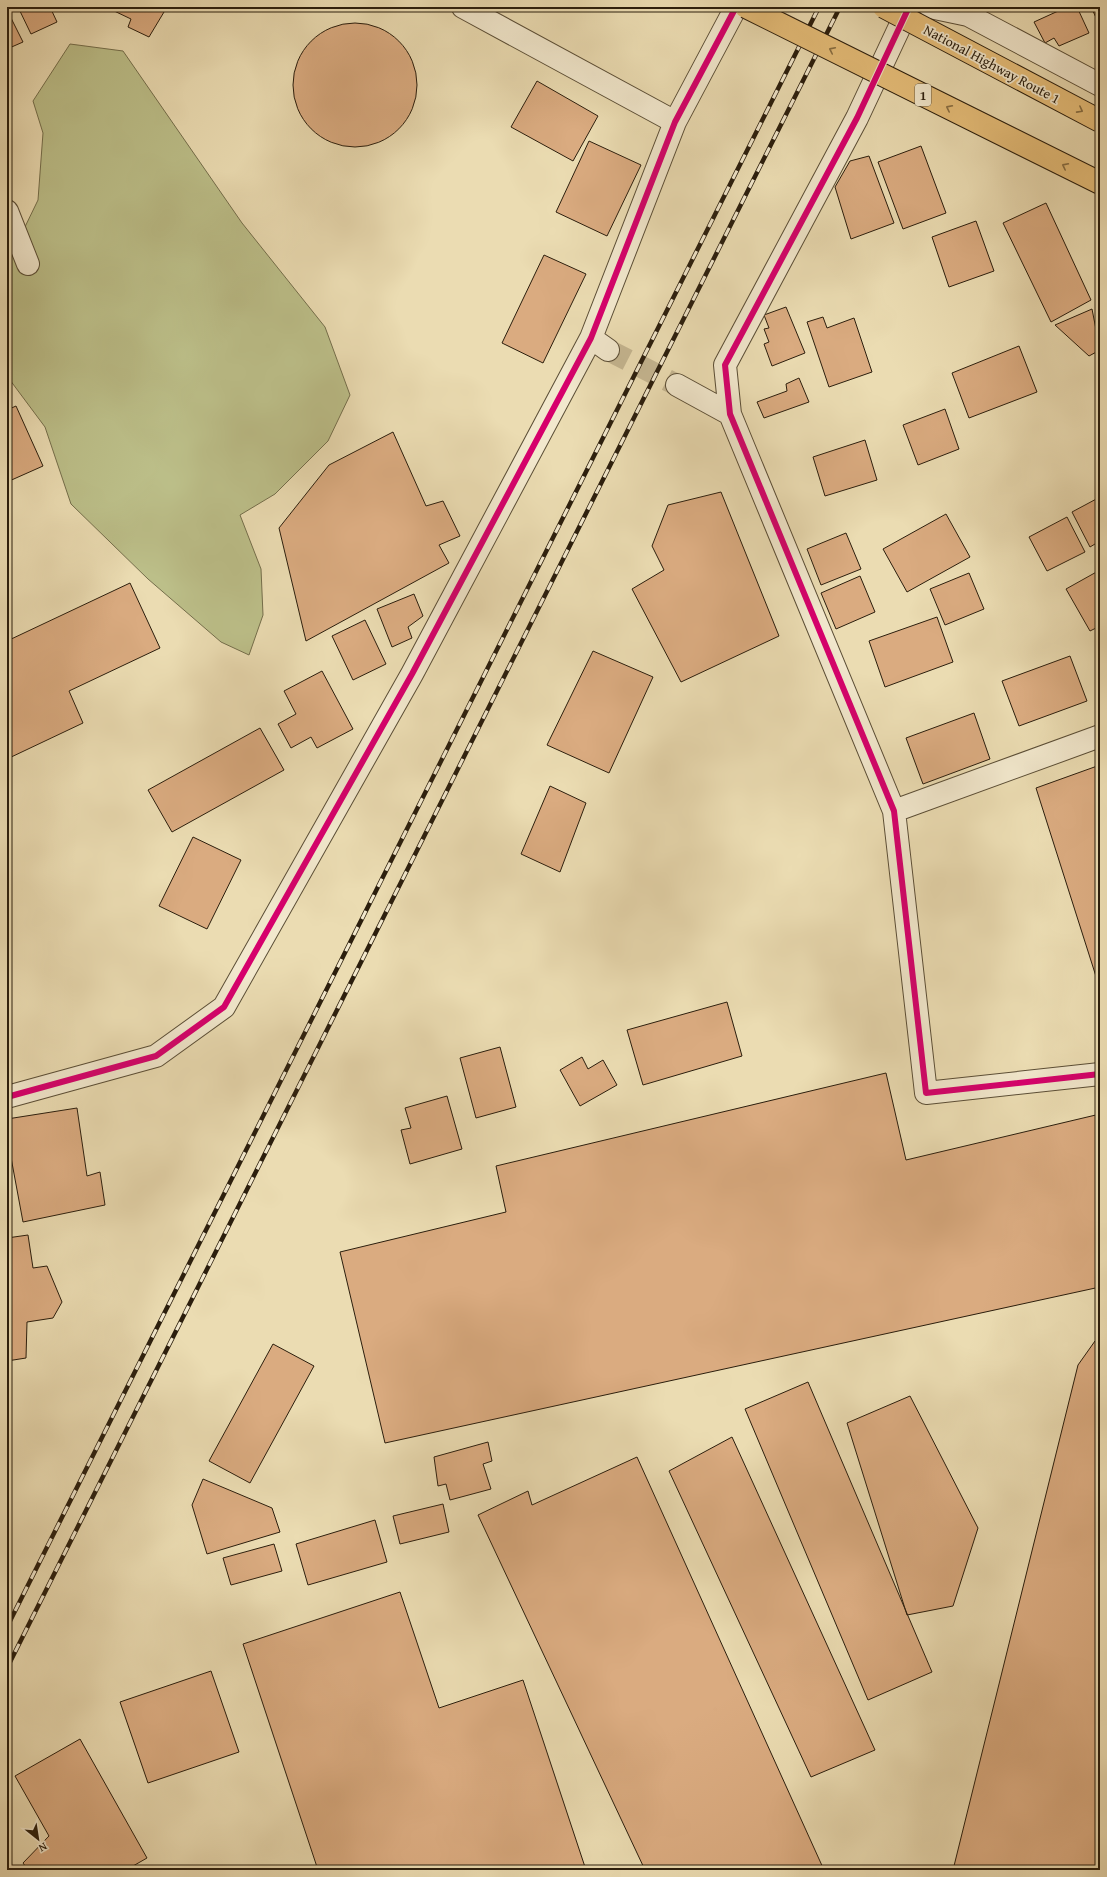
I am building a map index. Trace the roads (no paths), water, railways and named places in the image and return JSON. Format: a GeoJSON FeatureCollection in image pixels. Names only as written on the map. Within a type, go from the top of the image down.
{"type":"FeatureCollection","features":[{"type":"Feature","properties":{"kind":"highway","name":"1"},"geometry":{"type":"LineString","coordinates":[[746,7],[1100,183]]}},
{"type":"Feature","properties":{"kind":"highway","name":"National Highway Route 1"},"geometry":{"type":"LineString","coordinates":[[884,7],[1100,121]]}},
{"type":"Feature","properties":{"kind":"street"},"geometry":{"type":"LineString","coordinates":[[463,7],[675,122]]}},
{"type":"Feature","properties":{"kind":"street"},"geometry":{"type":"LineString","coordinates":[[7,1097],[156,1056],[224,1007],[412,674],[591,338],[675,122],[736,7]]}},
{"type":"Feature","properties":{"kind":"street"},"geometry":{"type":"LineString","coordinates":[[909,7],[857,118],[725,365],[730,414],[894,811],[926,1093],[1100,1074]]}},
{"type":"Feature","properties":{"kind":"street"},"geometry":{"type":"LineString","coordinates":[[930,7],[968,15],[1100,85]]}},
{"type":"Feature","properties":{"kind":"street"},"geometry":{"type":"LineString","coordinates":[[968,15],[989,7]]}},
{"type":"Feature","properties":{"kind":"street"},"geometry":{"type":"LineString","coordinates":[[7,211],[28,264]]}},
{"type":"Feature","properties":{"kind":"street"},"geometry":{"type":"LineString","coordinates":[[591,338],[608,350]]}},
{"type":"Feature","properties":{"kind":"street"},"geometry":{"type":"LineString","coordinates":[[678,385],[730,414]]}},
{"type":"Feature","properties":{"kind":"street"},"geometry":{"type":"LineString","coordinates":[[894,811],[1100,736]]}},
{"type":"Feature","properties":{"kind":"tunnel"},"geometry":{"type":"LineString","coordinates":[[608,350],[677,385]]}},
{"type":"Feature","properties":{"kind":"railway"},"geometry":{"type":"LineString","coordinates":[[7,1627],[819,7]]}},
{"type":"Feature","properties":{"kind":"railway"},"geometry":{"type":"LineString","coordinates":[[7,1668],[840,7]]}}]}
